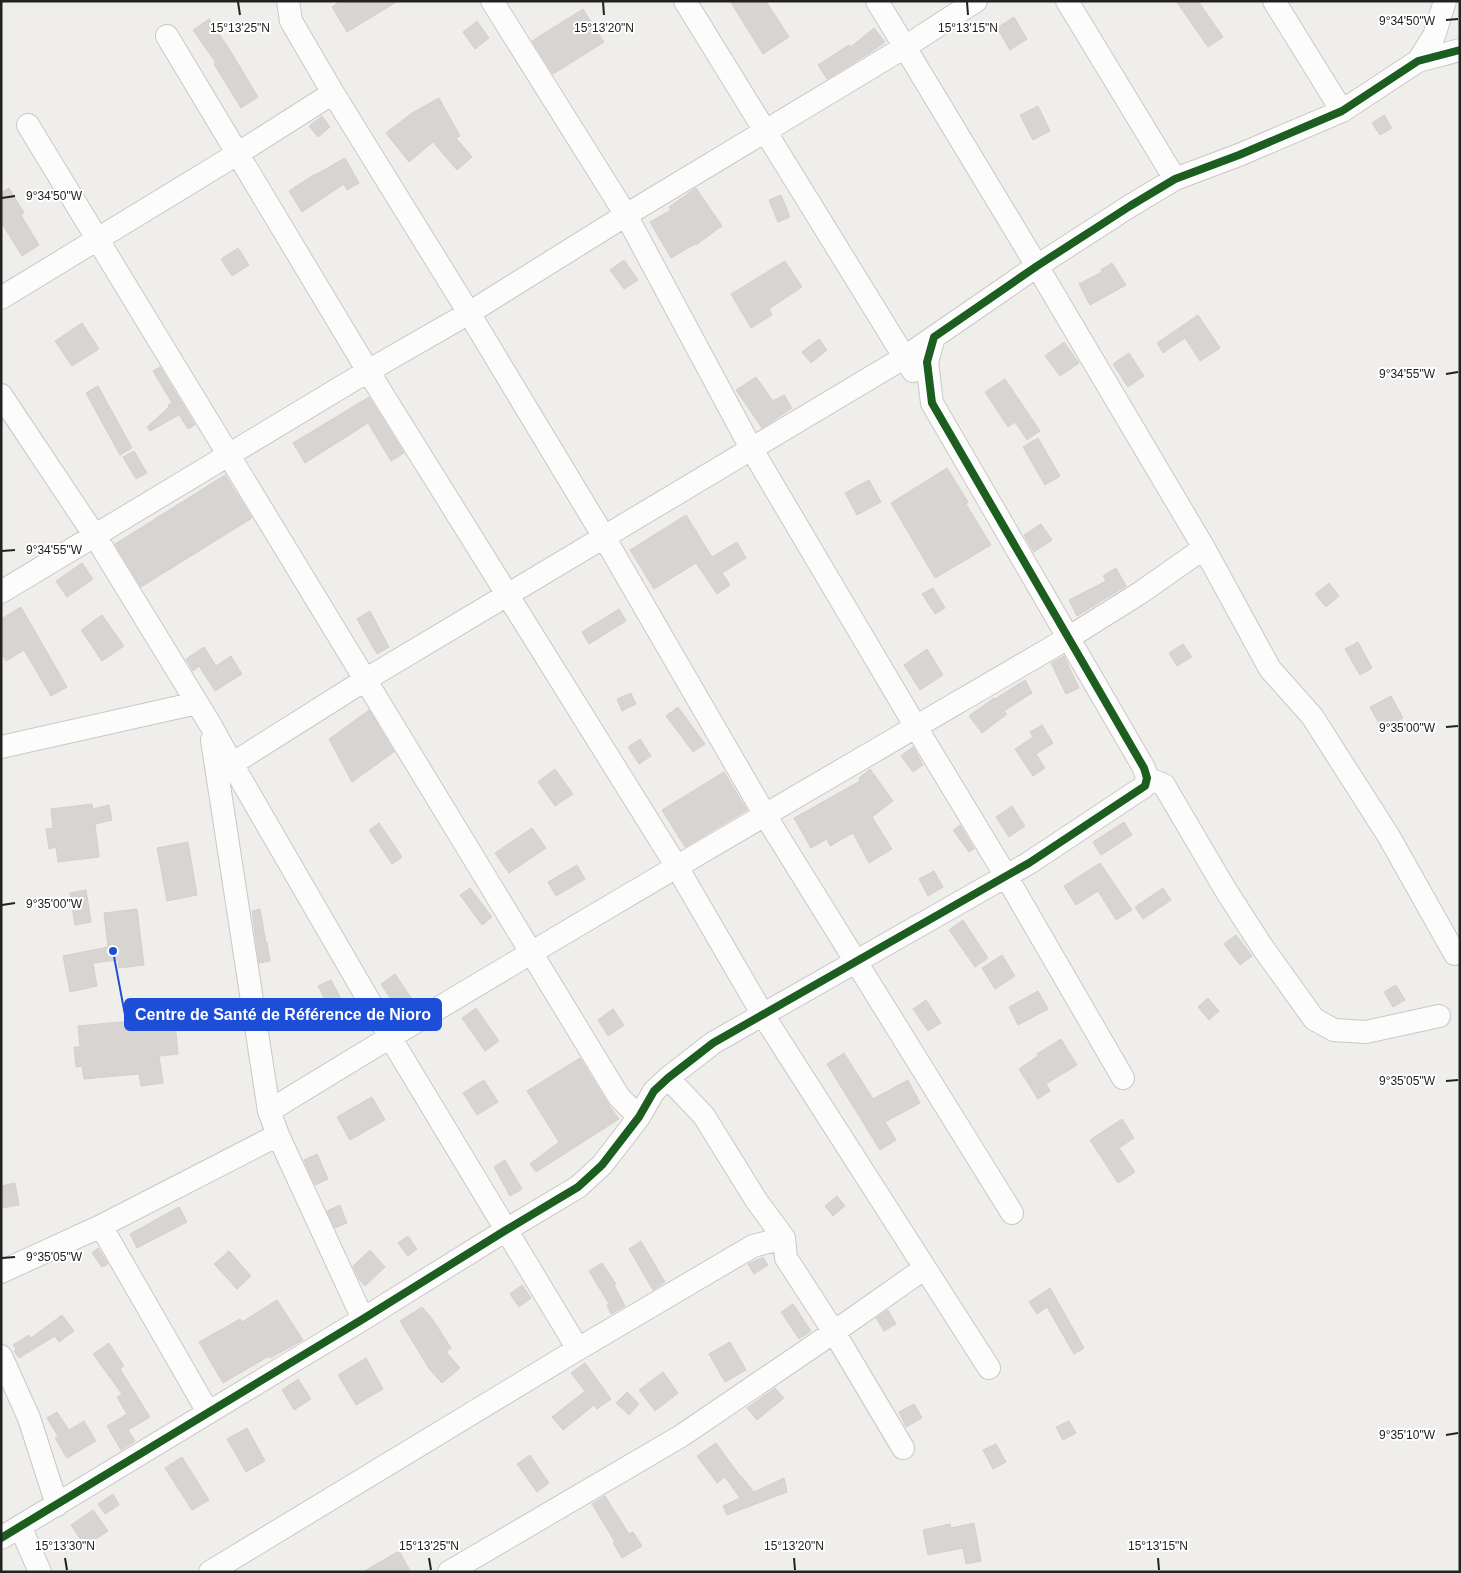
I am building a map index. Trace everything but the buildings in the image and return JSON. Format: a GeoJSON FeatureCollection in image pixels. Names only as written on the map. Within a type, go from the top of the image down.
{"type":"FeatureCollection","features":[{"type":"Feature","properties":{"kind":"street"},"geometry":{"type":"LineString","coordinates":[[288,1],[291,21],[333,93],[604,536],[765,815],[1012,1213]]}},
{"type":"Feature","properties":{"kind":"street"},"geometry":{"type":"LineString","coordinates":[[492,1],[626,215],[751,448],[1006,876],[1123,1078]]}},
{"type":"Feature","properties":{"kind":"street"},"geometry":{"type":"LineString","coordinates":[[1,1538],[578,1187],[602,1164],[638,1117],[654,1091],[713,1043],[1006,876],[1144,786],[1147,778],[1144,768],[932,403],[685,1]]}},
{"type":"Feature","properties":{"kind":"street"},"geometry":{"type":"LineString","coordinates":[[877,1],[1204,548],[1270,669],[1312,716],[1388,835],[1454,954]]}},
{"type":"Feature","properties":{"kind":"street"},"geometry":{"type":"LineString","coordinates":[[1,592],[368,370],[469,313],[765,130],[905,47],[976,1]]}},
{"type":"Feature","properties":{"kind":"street"},"geometry":{"type":"LineString","coordinates":[[1067,1],[1175,179]]}},
{"type":"Feature","properties":{"kind":"street"},"geometry":{"type":"LineString","coordinates":[[1274,1],[1342,111]]}},
{"type":"Feature","properties":{"kind":"street"},"geometry":{"type":"LineString","coordinates":[[1418,61],[1434,36],[1445,1]]}},
{"type":"Feature","properties":{"kind":"street"},"geometry":{"type":"LineString","coordinates":[[167,36],[368,370],[676,868],[763,1015],[989,1368]]}},
{"type":"Feature","properties":{"kind":"street"},"geometry":{"type":"LineString","coordinates":[[232,764],[365,680],[751,448],[905,358],[1037,266],[1175,179],[1239,155],[1342,111],[1418,61],[1460,50]]}},
{"type":"Feature","properties":{"kind":"street"},"geometry":{"type":"LineString","coordinates":[[1,298],[333,93]]}},
{"type":"Feature","properties":{"kind":"street"},"geometry":{"type":"LineString","coordinates":[[28,125],[619,1097],[638,1117]]}},
{"type":"Feature","properties":{"kind":"street"},"geometry":{"type":"LineString","coordinates":[[932,403],[928,362],[934,337]]}},
{"type":"Feature","properties":{"kind":"street"},"geometry":{"type":"LineString","coordinates":[[1,395],[96,536],[210,724],[390,1036],[578,1350]]}},
{"type":"Feature","properties":{"kind":"street"},"geometry":{"type":"LineString","coordinates":[[269,1111],[390,1036],[1068,638],[1140,593],[1204,548]]}},
{"type":"Feature","properties":{"kind":"street"},"geometry":{"type":"LineString","coordinates":[[3,743],[197,703]]}},
{"type":"Feature","properties":{"kind":"street"},"geometry":{"type":"LineString","coordinates":[[210,724],[269,1111],[278,1135],[363,1319]]}},
{"type":"Feature","properties":{"kind":"street"},"geometry":{"type":"LineString","coordinates":[[1147,778],[1164,785],[1225,890],[1263,948],[1314,1019],[1334,1030],[1366,1032],[1439,1016]]}},
{"type":"Feature","properties":{"kind":"street"},"geometry":{"type":"LineString","coordinates":[[668,1078],[704,1116],[756,1200],[784,1238],[786,1258],[834,1332],[903,1448]]}},
{"type":"Feature","properties":{"kind":"street"},"geometry":{"type":"LineString","coordinates":[[1,1272],[101,1226],[278,1135]]}},
{"type":"Feature","properties":{"kind":"street"},"geometry":{"type":"LineString","coordinates":[[101,1226],[208,1412]]}},
{"type":"Feature","properties":{"kind":"street"},"geometry":{"type":"LineString","coordinates":[[210,1572],[753,1246],[784,1238]]}},
{"type":"Feature","properties":{"kind":"street"},"geometry":{"type":"LineString","coordinates":[[449,1572],[681,1436],[925,1268]]}},
{"type":"Feature","properties":{"kind":"street"},"geometry":{"type":"LineString","coordinates":[[1,1356],[29,1418],[57,1505]]}},
{"type":"Feature","properties":{"kind":"street"},"geometry":{"type":"LineString","coordinates":[[20,1526],[40,1572]]}},
{"type":"Feature","properties":{"kind":"cycle path"},"geometry":{"type":"LineString","coordinates":[[1,1538],[578,1187],[602,1165],[639,1117],[654,1091],[713,1043],[1029,863],[1145,786],[1147,778],[1144,768],[932,403],[927,362],[934,337],[1037,266],[1175,179],[1239,155],[1342,111],[1418,61],[1460,50]]}},
{"type":"Feature","properties":{"kind":"place","name":"Centre de Santé de Référence de Nioro"},"geometry":{"type":"Point","coordinates":[113,951]}}]}
